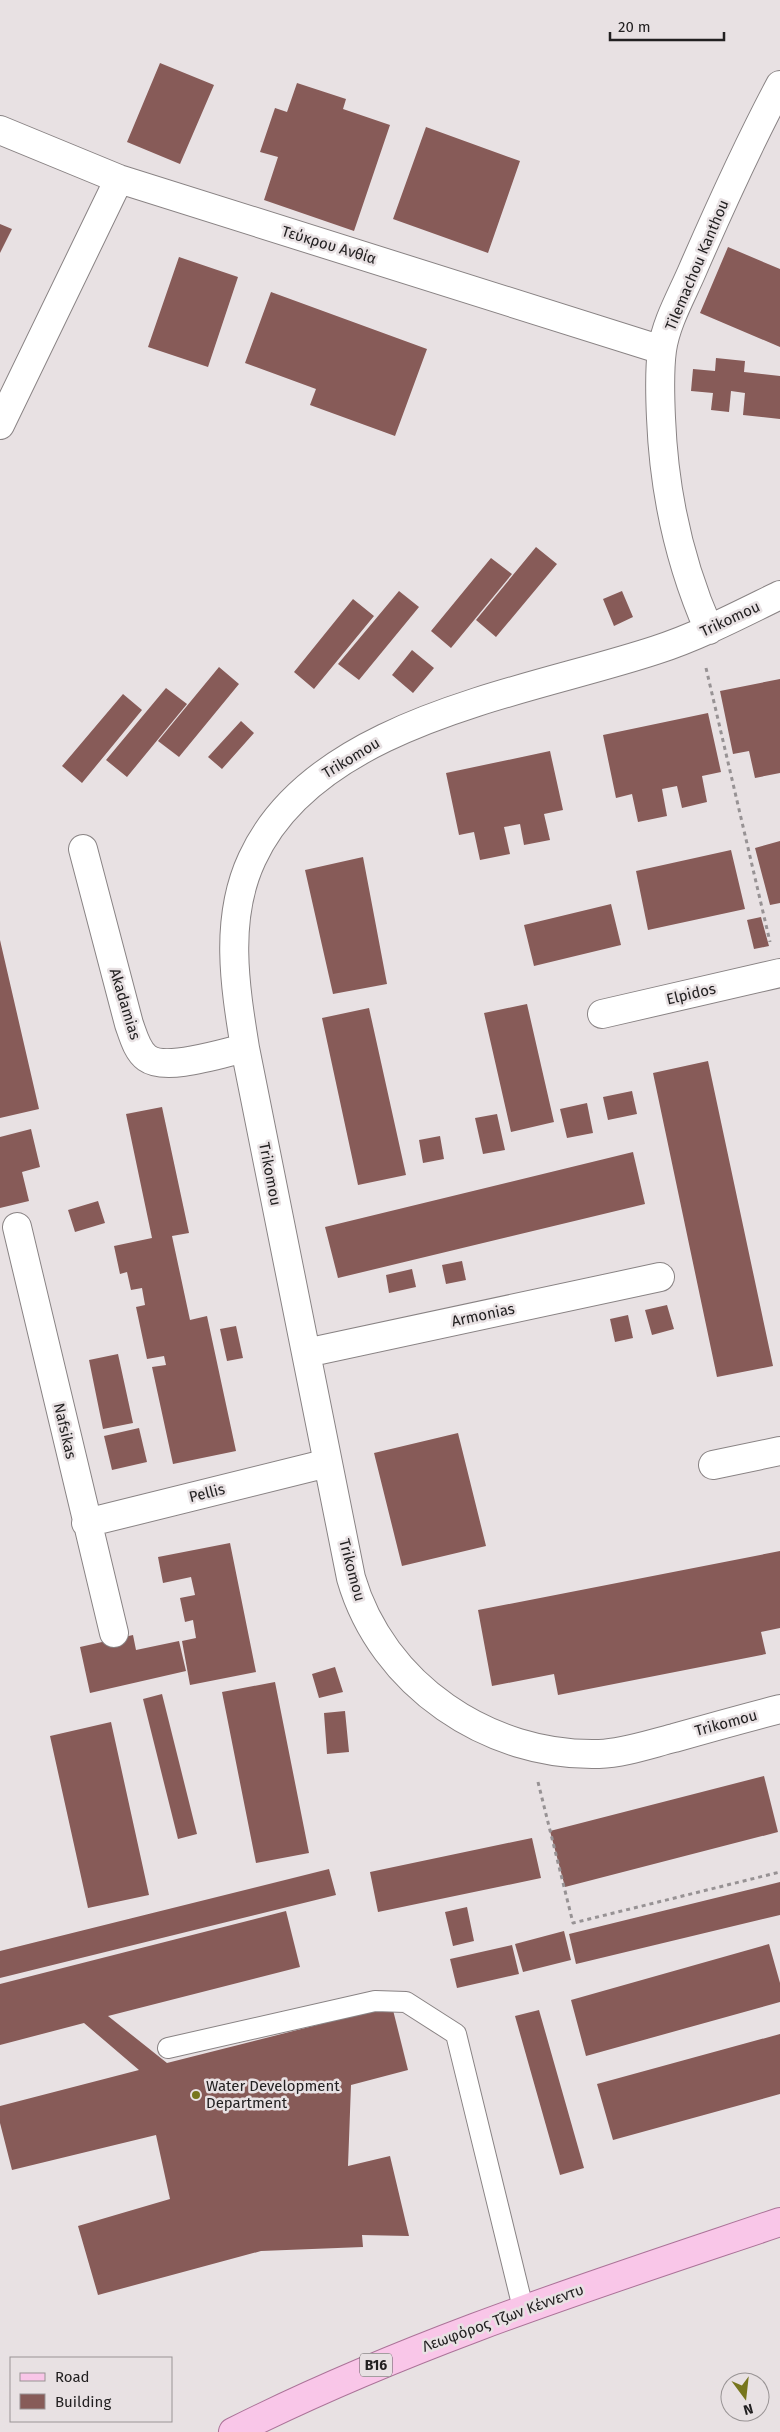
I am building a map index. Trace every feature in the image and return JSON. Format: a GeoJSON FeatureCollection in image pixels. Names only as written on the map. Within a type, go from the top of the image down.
{"type":"FeatureCollection","features":[{"type":"Feature","properties":{"kind":"main road","name":"Λεωφόρος Τζων Κέννεντυ"},"geometry":{"type":"LineString","coordinates":[[233,2432],[366,2369],[523,2308],[780,2222]]}},
{"type":"Feature","properties":{"kind":"street","name":"Tilemachou Kanthou"},"geometry":{"type":"LineString","coordinates":[[710,630],[693,593],[671,512],[663,456],[660,398],[662,350],[672,318],[703,246],[780,85]]}},
{"type":"Feature","properties":{"kind":"street","name":"Τεύκρου Ανθία"},"geometry":{"type":"LineString","coordinates":[[0,130],[119,179],[662,350]]}},
{"type":"Feature","properties":{"kind":"street"},"geometry":{"type":"LineString","coordinates":[[0,425],[119,179]]}},
{"type":"Feature","properties":{"kind":"street","name":"Trikomou"},"geometry":{"type":"LineString","coordinates":[[780,595],[710,630],[656,650],[453,711],[378,740],[329,769],[295,797],[273,822],[251,860],[238,903],[234,940],[235,989],[328,1464],[356,1596],[383,1645],[419,1686],[448,1710],[481,1729],[528,1745],[600,1754],[636,1748],[780,1709]]}},
{"type":"Feature","properties":{"kind":"street","name":"Akadamias"},"geometry":{"type":"LineString","coordinates":[[84,849],[129,1024],[136,1044],[146,1057],[159,1064],[175,1063],[246,1048]]}},
{"type":"Feature","properties":{"kind":"street","name":"Elpidos"},"geometry":{"type":"LineString","coordinates":[[602,1014],[779,974]]}},
{"type":"Feature","properties":{"kind":"street","name":"Nafsikas"},"geometry":{"type":"LineString","coordinates":[[17,1227],[86,1523],[114,1633]]}},
{"type":"Feature","properties":{"kind":"street","name":"Armonias"},"geometry":{"type":"LineString","coordinates":[[306,1353],[660,1277]]}},
{"type":"Feature","properties":{"kind":"street"},"geometry":{"type":"LineString","coordinates":[[713,1465],[780,1451]]}},
{"type":"Feature","properties":{"kind":"street","name":"Pellis"},"geometry":{"type":"LineString","coordinates":[[86,1523],[328,1464]]}},
{"type":"Feature","properties":{"kind":"lane"},"geometry":{"type":"LineString","coordinates":[[168,2048],[375,2001],[406,2002],[456,2034],[523,2308]]}},
{"type":"Feature","properties":{"kind":"path"},"geometry":{"type":"LineString","coordinates":[[710,630],[706,668],[779,974]]}},
{"type":"Feature","properties":{"kind":"path"},"geometry":{"type":"LineString","coordinates":[[528,1745],[573,1923],[780,1872]]}},
{"type":"Feature","properties":{"kind":"building"},"geometry":{"type":"Polygon","coordinates":[[[160,63],[214,85],[180,164],[127,142],[160,63]]]}},
{"type":"Feature","properties":{"kind":"building"},"geometry":{"type":"Polygon","coordinates":[[[297,83],[346,99],[343,109],[390,125],[354,231],[264,200],[278,157],[260,152],[275,108],[287,112],[297,83]]]}},
{"type":"Feature","properties":{"kind":"building"},"geometry":{"type":"Polygon","coordinates":[[[426,127],[520,161],[488,253],[393,219],[426,127]]]}},
{"type":"Feature","properties":{"kind":"building"},"geometry":{"type":"Polygon","coordinates":[[[0,224],[12,229],[0,253],[0,224]]]}},
{"type":"Feature","properties":{"kind":"building"},"geometry":{"type":"Polygon","coordinates":[[[728,247],[780,269],[780,347],[700,313],[728,247]]]}},
{"type":"Feature","properties":{"kind":"building"},"geometry":{"type":"Polygon","coordinates":[[[179,257],[238,277],[208,367],[148,347],[179,257]]]}},
{"type":"Feature","properties":{"kind":"building"},"geometry":{"type":"Polygon","coordinates":[[[271,292],[427,349],[395,436],[310,405],[316,389],[245,363],[271,292]]]}},
{"type":"Feature","properties":{"kind":"building"},"geometry":{"type":"Polygon","coordinates":[[[716,358],[745,361],[744,372],[780,376],[780,419],[743,415],[745,393],[731,391],[729,412],[711,410],[713,393],[691,391],[693,369],[715,371],[716,358]]]}},
{"type":"Feature","properties":{"kind":"building"},"geometry":{"type":"Polygon","coordinates":[[[536,547],[557,564],[496,637],[476,620],[536,547]]]}},
{"type":"Feature","properties":{"kind":"building"},"geometry":{"type":"Polygon","coordinates":[[[491,558],[512,574],[451,648],[431,631],[491,558]]]}},
{"type":"Feature","properties":{"kind":"building"},"geometry":{"type":"Polygon","coordinates":[[[399,591],[419,607],[359,680],[338,664],[399,591]]]}},
{"type":"Feature","properties":{"kind":"building"},"geometry":{"type":"Polygon","coordinates":[[[622,591],[633,617],[614,626],[603,599],[622,591]]]}},
{"type":"Feature","properties":{"kind":"building"},"geometry":{"type":"Polygon","coordinates":[[[353,599],[374,616],[314,689],[294,672],[353,599]]]}},
{"type":"Feature","properties":{"kind":"building"},"geometry":{"type":"Polygon","coordinates":[[[412,650],[434,668],[413,693],[392,675],[412,650]]]}},
{"type":"Feature","properties":{"kind":"building"},"geometry":{"type":"Polygon","coordinates":[[[219,667],[239,684],[179,757],[158,741],[219,667]]]}},
{"type":"Feature","properties":{"kind":"building"},"geometry":{"type":"Polygon","coordinates":[[[780,679],[780,773],[755,778],[749,751],[733,754],[720,691],[780,679]]]}},
{"type":"Feature","properties":{"kind":"building"},"geometry":{"type":"Polygon","coordinates":[[[166,688],[187,704],[127,777],[106,760],[166,688]]]}},
{"type":"Feature","properties":{"kind":"building"},"geometry":{"type":"Polygon","coordinates":[[[123,694],[142,710],[82,783],[62,766],[123,694]]]}},
{"type":"Feature","properties":{"kind":"building"},"geometry":{"type":"Polygon","coordinates":[[[708,713],[721,772],[702,776],[707,802],[682,808],[677,786],[662,789],[667,816],[638,822],[632,794],[616,798],[603,735],[708,713]]]}},
{"type":"Feature","properties":{"kind":"building"},"geometry":{"type":"Polygon","coordinates":[[[241,721],[254,733],[222,769],[208,757],[241,721]]]}},
{"type":"Feature","properties":{"kind":"building"},"geometry":{"type":"Polygon","coordinates":[[[550,751],[563,810],[544,814],[550,840],[524,845],[520,824],[504,827],[510,854],[480,860],[474,832],[459,835],[446,773],[550,751]]]}},
{"type":"Feature","properties":{"kind":"building"},"geometry":{"type":"Polygon","coordinates":[[[780,841],[780,903],[770,905],[755,848],[780,841]]]}},
{"type":"Feature","properties":{"kind":"building"},"geometry":{"type":"Polygon","coordinates":[[[731,850],[745,909],[648,930],[636,871],[731,850]]]}},
{"type":"Feature","properties":{"kind":"building"},"geometry":{"type":"Polygon","coordinates":[[[363,857],[387,984],[333,994],[305,870],[363,857]]]}},
{"type":"Feature","properties":{"kind":"building"},"geometry":{"type":"Polygon","coordinates":[[[611,904],[621,945],[534,966],[524,925],[611,904]]]}},
{"type":"Feature","properties":{"kind":"building"},"geometry":{"type":"Polygon","coordinates":[[[761,917],[769,946],[754,949],[747,920],[761,917]]]}},
{"type":"Feature","properties":{"kind":"building"},"geometry":{"type":"Polygon","coordinates":[[[0,940],[39,1109],[0,1118],[0,940]]]}},
{"type":"Feature","properties":{"kind":"building"},"geometry":{"type":"Polygon","coordinates":[[[527,1004],[554,1122],[511,1132],[484,1013],[527,1004]]]}},
{"type":"Feature","properties":{"kind":"building"},"geometry":{"type":"Polygon","coordinates":[[[369,1008],[406,1175],[358,1185],[322,1018],[369,1008]]]}},
{"type":"Feature","properties":{"kind":"building"},"geometry":{"type":"Polygon","coordinates":[[[708,1061],[773,1366],[717,1377],[653,1073],[708,1061]]]}},
{"type":"Feature","properties":{"kind":"building"},"geometry":{"type":"Polygon","coordinates":[[[632,1091],[637,1114],[608,1120],[603,1097],[632,1091]]]}},
{"type":"Feature","properties":{"kind":"building"},"geometry":{"type":"Polygon","coordinates":[[[587,1103],[593,1133],[567,1138],[560,1109],[587,1103]]]}},
{"type":"Feature","properties":{"kind":"building"},"geometry":{"type":"Polygon","coordinates":[[[162,1107],[189,1233],[172,1236],[190,1320],[207,1316],[236,1451],[173,1464],[152,1367],[166,1365],[164,1356],[147,1359],[136,1307],[145,1305],[142,1288],[131,1290],[127,1272],[120,1274],[114,1246],[152,1238],[126,1114],[162,1107]]]}},
{"type":"Feature","properties":{"kind":"building"},"geometry":{"type":"Polygon","coordinates":[[[497,1114],[505,1150],[483,1154],[475,1118],[497,1114]]]}},
{"type":"Feature","properties":{"kind":"building"},"geometry":{"type":"Polygon","coordinates":[[[31,1129],[40,1167],[22,1172],[29,1201],[0,1208],[0,1137],[31,1129]]]}},
{"type":"Feature","properties":{"kind":"building"},"geometry":{"type":"Polygon","coordinates":[[[440,1136],[444,1159],[423,1163],[419,1140],[440,1136]]]}},
{"type":"Feature","properties":{"kind":"building"},"geometry":{"type":"Polygon","coordinates":[[[633,1152],[645,1204],[338,1278],[325,1227],[633,1152]]]}},
{"type":"Feature","properties":{"kind":"building"},"geometry":{"type":"Polygon","coordinates":[[[98,1201],[105,1223],[75,1232],[68,1210],[98,1201]]]}},
{"type":"Feature","properties":{"kind":"building"},"geometry":{"type":"Polygon","coordinates":[[[462,1261],[466,1280],[446,1284],[442,1265],[462,1261]]]}},
{"type":"Feature","properties":{"kind":"building"},"geometry":{"type":"Polygon","coordinates":[[[412,1269],[416,1287],[389,1293],[386,1275],[412,1269]]]}},
{"type":"Feature","properties":{"kind":"building"},"geometry":{"type":"Polygon","coordinates":[[[667,1305],[674,1329],[652,1335],[645,1310],[667,1305]]]}},
{"type":"Feature","properties":{"kind":"building"},"geometry":{"type":"Polygon","coordinates":[[[628,1315],[633,1338],[615,1342],[610,1319],[628,1315]]]}},
{"type":"Feature","properties":{"kind":"building"},"geometry":{"type":"Polygon","coordinates":[[[236,1326],[243,1358],[227,1361],[220,1329],[236,1326]]]}},
{"type":"Feature","properties":{"kind":"building"},"geometry":{"type":"Polygon","coordinates":[[[118,1354],[133,1423],[103,1429],[89,1360],[118,1354]]]}},
{"type":"Feature","properties":{"kind":"building"},"geometry":{"type":"Polygon","coordinates":[[[139,1428],[147,1462],[112,1470],[104,1436],[139,1428]]]}},
{"type":"Feature","properties":{"kind":"building"},"geometry":{"type":"Polygon","coordinates":[[[458,1433],[486,1546],[402,1566],[374,1453],[458,1433]]]}},
{"type":"Feature","properties":{"kind":"building"},"geometry":{"type":"Polygon","coordinates":[[[230,1543],[256,1672],[190,1685],[182,1641],[196,1638],[193,1620],[185,1622],[180,1598],[195,1595],[191,1577],[163,1583],[158,1557],[230,1543]]]}},
{"type":"Feature","properties":{"kind":"building"},"geometry":{"type":"Polygon","coordinates":[[[780,1551],[780,1628],[761,1632],[766,1654],[558,1695],[554,1674],[492,1686],[478,1610],[780,1551]]]}},
{"type":"Feature","properties":{"kind":"building"},"geometry":{"type":"Polygon","coordinates":[[[133,1635],[136,1650],[179,1641],[186,1671],[90,1693],[80,1647],[133,1635]]]}},
{"type":"Feature","properties":{"kind":"building"},"geometry":{"type":"Polygon","coordinates":[[[335,1667],[343,1692],[319,1698],[312,1674],[335,1667]]]}},
{"type":"Feature","properties":{"kind":"building"},"geometry":{"type":"Polygon","coordinates":[[[275,1682],[309,1853],[256,1863],[222,1692],[275,1682]]]}},
{"type":"Feature","properties":{"kind":"building"},"geometry":{"type":"Polygon","coordinates":[[[162,1694],[197,1834],[178,1839],[143,1699],[162,1694]]]}},
{"type":"Feature","properties":{"kind":"building"},"geometry":{"type":"Polygon","coordinates":[[[345,1711],[349,1752],[327,1754],[324,1713],[345,1711]]]}},
{"type":"Feature","properties":{"kind":"building"},"geometry":{"type":"Polygon","coordinates":[[[111,1722],[149,1895],[88,1908],[50,1736],[111,1722]]]}},
{"type":"Feature","properties":{"kind":"building"},"geometry":{"type":"Polygon","coordinates":[[[764,1776],[778,1832],[565,1887],[550,1831],[764,1776]]]}},
{"type":"Feature","properties":{"kind":"building"},"geometry":{"type":"Polygon","coordinates":[[[532,1838],[541,1878],[378,1912],[370,1872],[532,1838]]]}},
{"type":"Feature","properties":{"kind":"building"},"geometry":{"type":"Polygon","coordinates":[[[329,1869],[336,1895],[0,1978],[0,1951],[329,1869]]]}},
{"type":"Feature","properties":{"kind":"building"},"geometry":{"type":"Polygon","coordinates":[[[780,1882],[780,1915],[576,1964],[569,1934],[780,1882]]]}},
{"type":"Feature","properties":{"kind":"building"},"geometry":{"type":"Polygon","coordinates":[[[467,1907],[474,1941],[453,1946],[445,1912],[467,1907]]]}},
{"type":"Feature","properties":{"kind":"building","name":"Water Development Department"},"geometry":{"type":"Polygon","coordinates":[[[286,1911],[300,1967],[108,2016],[167,2063],[392,2006],[408,2070],[351,2085],[348,2166],[390,2156],[409,2236],[362,2235],[363,2247],[261,2251],[98,2295],[78,2226],[170,2199],[156,2135],[12,2170],[0,2123],[0,2106],[139,2070],[84,2023],[0,2045],[0,1984],[286,1911]]]}},
{"type":"Feature","properties":{"kind":"building"},"geometry":{"type":"Polygon","coordinates":[[[564,1931],[571,1960],[523,1972],[515,1944],[564,1931]]]}},
{"type":"Feature","properties":{"kind":"building"},"geometry":{"type":"Polygon","coordinates":[[[769,1944],[780,1983],[780,2002],[586,2056],[571,2000],[769,1944]]]}},
{"type":"Feature","properties":{"kind":"building"},"geometry":{"type":"Polygon","coordinates":[[[512,1945],[519,1974],[457,1988],[450,1959],[512,1945]]]}},
{"type":"Feature","properties":{"kind":"building"},"geometry":{"type":"Polygon","coordinates":[[[539,2010],[584,2168],[560,2175],[515,2016],[539,2010]]]}},
{"type":"Feature","properties":{"kind":"building"},"geometry":{"type":"Polygon","coordinates":[[[780,2034],[780,2094],[613,2140],[597,2084],[780,2034]]]}},
{"type":"Feature","properties":{"kind":"place","name":"Water Development Department"},"geometry":{"type":"Point","coordinates":[196,2095]}}]}
